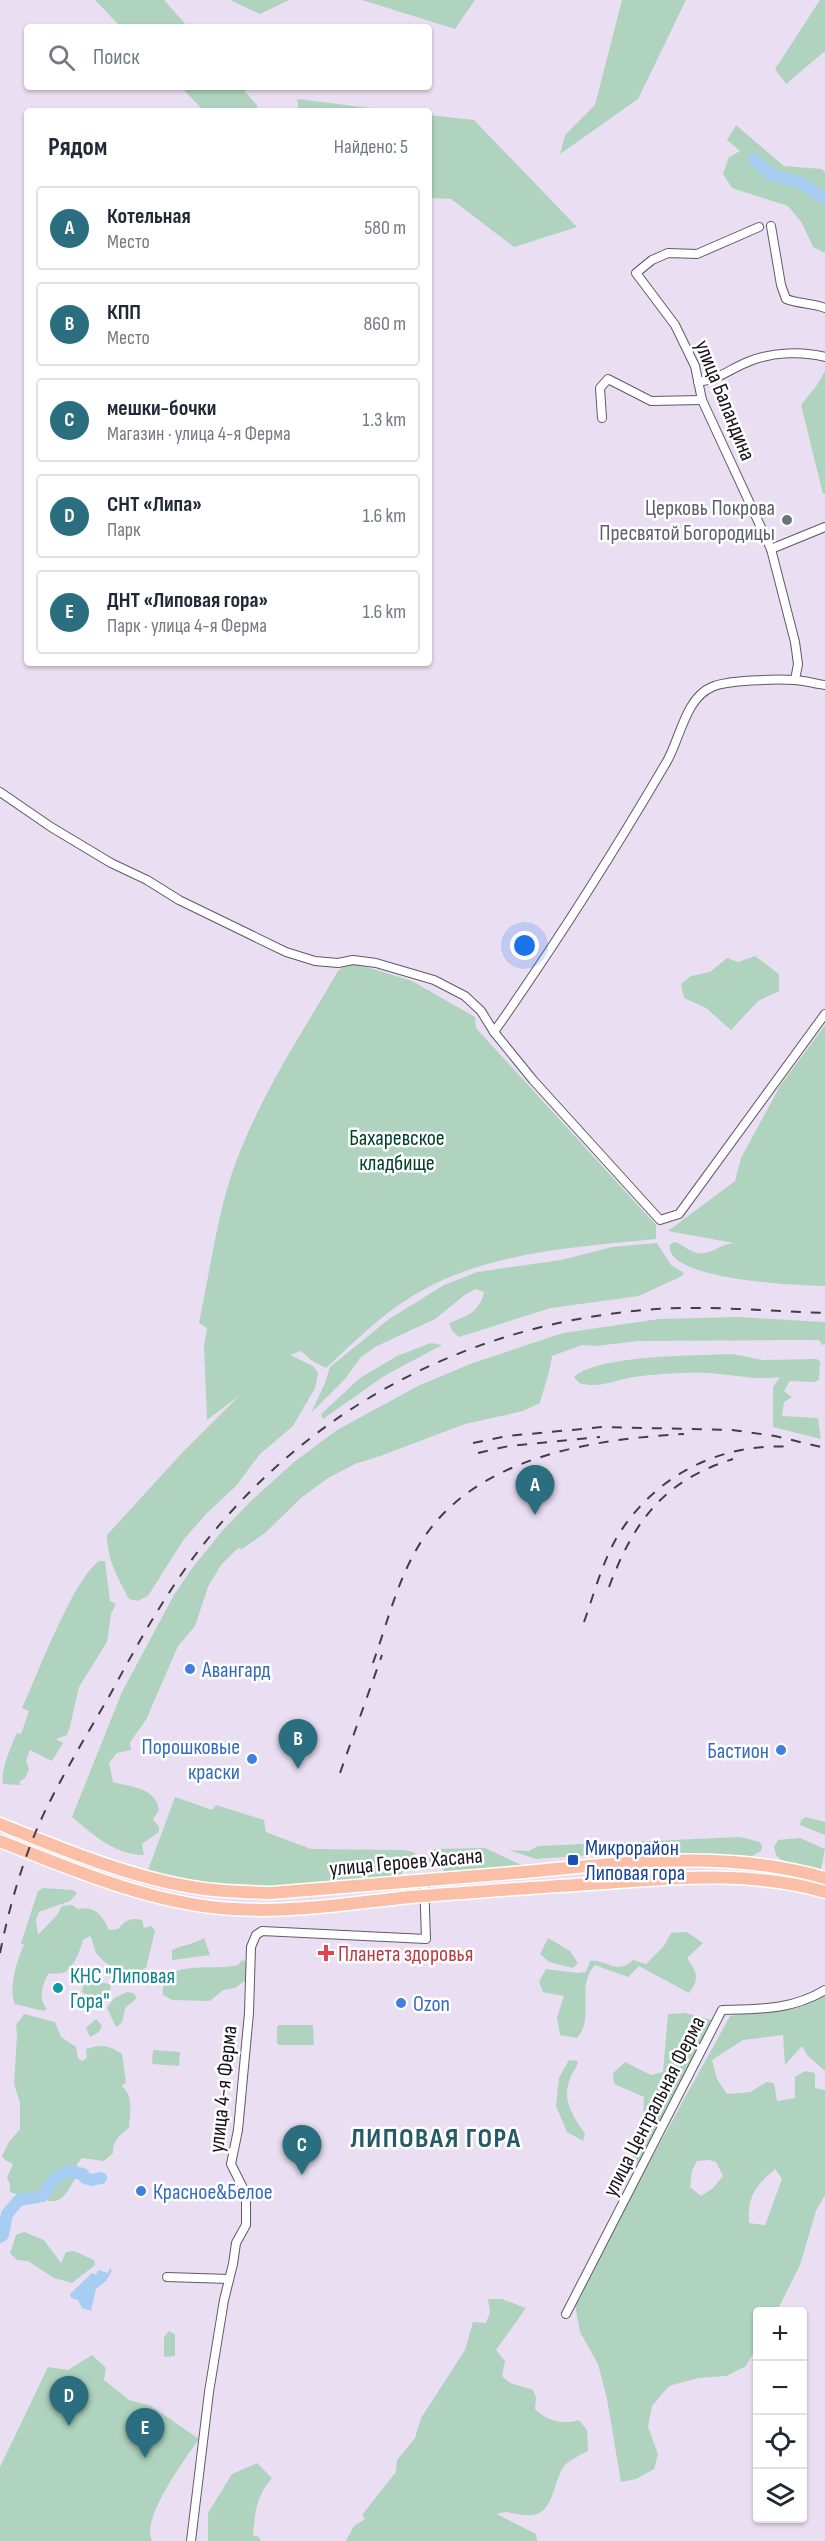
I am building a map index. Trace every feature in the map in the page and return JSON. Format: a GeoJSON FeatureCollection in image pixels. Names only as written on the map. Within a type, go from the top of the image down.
{"type":"FeatureCollection","features":[{"type":"Feature","properties":{"kind":"main road","name":"улица Героев Хасана"},"geometry":{"type":"LineString","coordinates":[[0,1824],[132,1872],[198,1888],[271,1893],[544,1870],[697,1861],[766,1865],[825,1878]]}},
{"type":"Feature","properties":{"kind":"main road","name":"улица Героев Хасана"},"geometry":{"type":"LineString","coordinates":[[0,1841],[125,1886],[196,1905],[272,1910],[426,1896],[694,1877],[763,1880],[825,1892]]}},
{"type":"Feature","properties":{"kind":"street"},"geometry":{"type":"LineString","coordinates":[[771,226],[781,285],[786,299],[825,308]]}},
{"type":"Feature","properties":{"kind":"street","name":"улица Баландина"},"geometry":{"type":"LineString","coordinates":[[759,227],[697,254],[668,253],[652,260],[636,273],[675,325],[695,366],[702,400],[771,549],[795,642],[798,664],[795,680]]}},
{"type":"Feature","properties":{"kind":"street"},"geometry":{"type":"LineString","coordinates":[[698,382],[719,378],[751,361],[775,355],[811,353],[825,357]]}},
{"type":"Feature","properties":{"kind":"street"},"geometry":{"type":"LineString","coordinates":[[602,418],[600,388],[608,379],[651,401],[702,400]]}},
{"type":"Feature","properties":{"kind":"street"},"geometry":{"type":"LineString","coordinates":[[771,549],[825,526]]}},
{"type":"Feature","properties":{"kind":"street"},"geometry":{"type":"LineString","coordinates":[[494,1032],[617,846],[671,756],[690,709],[701,694],[712,687],[730,682],[795,680],[825,685]]}},
{"type":"Feature","properties":{"kind":"street"},"geometry":{"type":"LineString","coordinates":[[0,792],[51,827],[111,863],[147,880],[179,900],[286,952],[315,961],[338,963],[363,960],[434,980],[465,996],[481,1011],[494,1032],[533,1080],[660,1220],[679,1214],[825,1014]]}},
{"type":"Feature","properties":{"kind":"street","name":"улица 4-я Ферма"},"geometry":{"type":"LineString","coordinates":[[191,2541],[209,2392],[224,2300],[236,2243],[246,2224],[248,2207],[246,2194],[231,2164],[238,2130],[249,2013],[251,1947],[262,1931],[426,1939],[424,1880]]}},
{"type":"Feature","properties":{"kind":"street","name":"улица Центральная Ферма"},"geometry":{"type":"LineString","coordinates":[[566,2314],[722,2010],[793,2005],[825,1990]]}},
{"type":"Feature","properties":{"kind":"street"},"geometry":{"type":"LineString","coordinates":[[167,2277],[229,2279]]}},
{"type":"Feature","properties":{"kind":"green space"},"geometry":{"type":"Polygon","coordinates":[[[95,0],[164,0],[185,24],[118,24],[95,0]]]}},
{"type":"Feature","properties":{"kind":"green space"},"geometry":{"type":"Polygon","coordinates":[[[230,0],[289,0],[260,14],[230,0]]]}},
{"type":"Feature","properties":{"kind":"green space"},"geometry":{"type":"Polygon","coordinates":[[[362,0],[475,0],[455,29],[362,0]]]}},
{"type":"Feature","properties":{"kind":"green space"},"geometry":{"type":"Polygon","coordinates":[[[622,0],[686,0],[638,99],[560,154],[565,135],[595,105],[622,0]]]}},
{"type":"Feature","properties":{"kind":"green space"},"geometry":{"type":"Polygon","coordinates":[[[820,0],[825,0],[825,51],[786,84],[775,69],[820,0]]]}},
{"type":"Feature","properties":{"kind":"green space"},"geometry":{"type":"Polygon","coordinates":[[[184,90],[244,90],[258,108],[201,108],[184,90]]]}},
{"type":"Feature","properties":{"kind":"green space"},"geometry":{"type":"Polygon","coordinates":[[[297,99],[370,108],[298,108],[297,99]]]}},
{"type":"Feature","properties":{"kind":"green space"},"geometry":{"type":"Polygon","coordinates":[[[432,115],[474,120],[577,227],[514,247],[451,199],[432,198],[432,115]]]}},
{"type":"Feature","properties":{"kind":"green space"},"geometry":{"type":"Polygon","coordinates":[[[736,125],[784,166],[822,169],[825,173],[825,253],[813,247],[802,223],[788,206],[732,188],[723,174],[729,157],[740,151],[727,140],[736,125]]]}},
{"type":"Feature","properties":{"kind":"green space"},"geometry":{"type":"Polygon","coordinates":[[[825,371],[825,494],[823,494],[801,405],[825,371]]]}},
{"type":"Feature","properties":{"kind":"green space"},"geometry":{"type":"Polygon","coordinates":[[[755,956],[779,974],[779,991],[758,1001],[731,1030],[706,1008],[684,998],[681,984],[691,976],[710,972],[727,958],[738,962],[755,956]]]}},
{"type":"Feature","properties":{"kind":"green space","name":"Бахаревское кладбище"},"geometry":{"type":"Polygon","coordinates":[[[353,963],[412,981],[475,1017],[476,1028],[656,1225],[656,1239],[532,1254],[471,1269],[414,1295],[390,1311],[326,1368],[312,1361],[301,1351],[290,1355],[313,1366],[318,1373],[315,1388],[293,1426],[260,1454],[236,1486],[184,1539],[148,1596],[137,1601],[129,1599],[111,1561],[107,1535],[181,1454],[240,1395],[207,1420],[204,1345],[207,1328],[199,1323],[230,1179],[264,1098],[278,1072],[338,971],[346,964],[353,963]]]}},
{"type":"Feature","properties":{"kind":"green space"},"geometry":{"type":"Polygon","coordinates":[[[825,1025],[825,1286],[763,1282],[709,1273],[687,1266],[673,1256],[670,1244],[675,1242],[694,1252],[702,1253],[734,1243],[668,1231],[735,1181],[741,1158],[780,1086],[825,1025]]]}},
{"type":"Feature","properties":{"kind":"green space"},"geometry":{"type":"Polygon","coordinates":[[[657,1243],[671,1265],[684,1273],[682,1276],[639,1296],[551,1308],[459,1337],[453,1332],[449,1323],[476,1309],[484,1292],[476,1289],[466,1294],[435,1319],[375,1347],[360,1358],[345,1379],[311,1413],[330,1367],[389,1319],[444,1285],[477,1272],[561,1260],[612,1247],[657,1243]]]}},
{"type":"Feature","properties":{"kind":"green space"},"geometry":{"type":"Polygon","coordinates":[[[737,1317],[825,1322],[825,1344],[822,1345],[819,1340],[638,1341],[596,1346],[582,1345],[552,1356],[540,1403],[523,1411],[465,1424],[355,1464],[328,1478],[301,1498],[265,1533],[242,1549],[238,1548],[221,1565],[208,1587],[195,1626],[178,1646],[146,1720],[130,1742],[131,1750],[117,1753],[109,1763],[113,1782],[148,1792],[157,1802],[159,1810],[153,1819],[159,1827],[159,1832],[142,1844],[144,1855],[133,1854],[114,1847],[72,1817],[122,1692],[174,1595],[223,1530],[294,1462],[337,1430],[418,1386],[470,1364],[563,1333],[659,1319],[737,1317]]]}},
{"type":"Feature","properties":{"kind":"green space"},"geometry":{"type":"Polygon","coordinates":[[[431,1343],[442,1345],[384,1376],[323,1419],[321,1414],[360,1378],[397,1356],[431,1343]]]}},
{"type":"Feature","properties":{"kind":"green space"},"geometry":{"type":"Polygon","coordinates":[[[732,1354],[763,1360],[817,1359],[820,1362],[819,1380],[814,1382],[790,1381],[784,1391],[792,1397],[784,1402],[782,1416],[818,1418],[821,1439],[773,1427],[773,1387],[780,1377],[757,1378],[711,1373],[677,1373],[586,1385],[579,1383],[574,1377],[587,1369],[626,1360],[732,1354]]]}},
{"type":"Feature","properties":{"kind":"green space"},"geometry":{"type":"Polygon","coordinates":[[[99,1561],[105,1561],[110,1601],[116,1604],[111,1614],[107,1642],[79,1687],[67,1735],[56,1739],[63,1743],[52,1761],[30,1750],[26,1760],[29,1769],[25,1778],[19,1782],[21,1785],[3,1784],[3,1772],[9,1751],[17,1733],[21,1734],[29,1711],[22,1708],[49,1645],[79,1585],[99,1561]]]}},
{"type":"Feature","properties":{"kind":"green space"},"geometry":{"type":"Polygon","coordinates":[[[175,1797],[212,1810],[216,1805],[264,1820],[266,1832],[311,1849],[414,1852],[417,1858],[416,1867],[407,1868],[400,1875],[301,1886],[255,1887],[207,1884],[147,1873],[175,1797]]]}},
{"type":"Feature","properties":{"kind":"green space"},"geometry":{"type":"Polygon","coordinates":[[[806,1817],[825,1822],[825,1835],[800,1825],[801,1820],[806,1817]]]}},
{"type":"Feature","properties":{"kind":"green space"},"geometry":{"type":"Polygon","coordinates":[[[740,1837],[760,1842],[761,1851],[752,1856],[618,1860],[592,1855],[536,1859],[509,1850],[529,1851],[538,1846],[740,1837]]]}},
{"type":"Feature","properties":{"kind":"green space"},"geometry":{"type":"Polygon","coordinates":[[[800,1838],[825,1849],[821,1869],[781,1860],[776,1855],[774,1847],[778,1840],[800,1838]]]}},
{"type":"Feature","properties":{"kind":"green space"},"geometry":{"type":"Polygon","coordinates":[[[485,1848],[526,1867],[443,1874],[444,1865],[430,1866],[429,1859],[434,1849],[485,1848]]]}},
{"type":"Feature","properties":{"kind":"green space"},"geometry":{"type":"Polygon","coordinates":[[[43,1888],[73,1890],[77,1893],[70,1901],[39,1912],[36,1920],[38,1935],[57,1915],[62,1906],[72,1905],[78,1909],[94,1910],[104,1920],[109,1930],[118,1929],[128,1920],[142,1920],[144,1928],[151,1926],[155,1931],[146,1968],[126,1971],[107,1964],[97,1954],[90,1936],[83,1940],[76,1959],[67,1971],[48,1974],[42,1992],[47,2009],[43,2011],[15,2004],[12,1991],[16,1966],[24,1945],[21,1943],[38,1891],[43,1888]]]}},
{"type":"Feature","properties":{"kind":"green space"},"geometry":{"type":"Polygon","coordinates":[[[687,1932],[703,1943],[687,1958],[696,1975],[695,1983],[689,1993],[639,1966],[628,1977],[595,1965],[587,1979],[582,2031],[577,2038],[560,2035],[557,2017],[564,1996],[543,1992],[539,1982],[546,1969],[586,1972],[590,1961],[617,1967],[627,1965],[633,1960],[646,1964],[664,1946],[671,1933],[687,1932]]]}},
{"type":"Feature","properties":{"kind":"green space"},"geometry":{"type":"Polygon","coordinates":[[[204,1938],[210,1955],[172,1960],[172,1950],[204,1938]]]}},
{"type":"Feature","properties":{"kind":"green space"},"geometry":{"type":"Polygon","coordinates":[[[548,1938],[570,1951],[578,1963],[573,1968],[549,1962],[540,1954],[548,1938]]]}},
{"type":"Feature","properties":{"kind":"green space"},"geometry":{"type":"Polygon","coordinates":[[[242,1960],[248,1963],[246,1980],[235,1988],[223,1990],[210,2001],[172,2000],[163,1995],[163,1979],[171,1973],[189,1968],[229,1967],[238,1965],[242,1960]]]}},
{"type":"Feature","properties":{"kind":"green space"},"geometry":{"type":"Polygon","coordinates":[[[92,1982],[111,1984],[110,1992],[94,2000],[82,1992],[83,1985],[92,1982]]]}},
{"type":"Feature","properties":{"kind":"green space"},"geometry":{"type":"Polygon","coordinates":[[[825,1991],[825,2071],[807,2055],[802,2046],[785,2065],[783,2035],[743,2040],[712,2060],[717,2079],[727,2094],[751,2092],[766,2082],[774,2083],[777,2101],[795,2098],[795,2077],[805,2071],[815,2073],[815,2088],[825,2090],[825,2195],[816,2211],[800,2265],[779,2307],[753,2307],[753,2353],[746,2366],[726,2376],[698,2378],[669,2386],[652,2406],[648,2427],[658,2454],[654,2469],[636,2479],[621,2482],[607,2399],[598,2364],[580,2332],[575,2305],[602,2248],[730,2016],[772,2009],[825,1991]],[[697,2161],[692,2171],[690,2187],[701,2196],[713,2188],[723,2176],[716,2162],[697,2161]],[[775,2169],[758,2186],[751,2199],[749,2223],[765,2225],[782,2179],[775,2169]]]}},
{"type":"Feature","properties":{"kind":"green space"},"geometry":{"type":"Polygon","coordinates":[[[127,1992],[133,1993],[137,1998],[126,2007],[123,2021],[116,2027],[107,2008],[114,1998],[127,1992]]]}},
{"type":"Feature","properties":{"kind":"green space"},"geometry":{"type":"Polygon","coordinates":[[[686,2013],[711,2020],[711,2028],[641,2163],[637,2164],[631,2160],[643,2124],[644,2097],[614,2084],[613,2073],[625,2062],[651,2075],[663,2072],[668,2014],[686,2013]]]}},
{"type":"Feature","properties":{"kind":"green space"},"geometry":{"type":"Polygon","coordinates":[[[24,2014],[55,2022],[61,2037],[76,2047],[78,2058],[82,2061],[87,2058],[86,2049],[96,2046],[109,2047],[122,2054],[126,2082],[122,2086],[130,2100],[129,2128],[116,2141],[113,2153],[104,2161],[82,2158],[77,2164],[79,2174],[63,2197],[54,2201],[48,2201],[52,2185],[34,2195],[22,2196],[10,2192],[7,2178],[13,2164],[2,2156],[9,2142],[20,2129],[20,2103],[14,2084],[16,2025],[24,2014]]]}},
{"type":"Feature","properties":{"kind":"green space"},"geometry":{"type":"Polygon","coordinates":[[[96,2019],[102,2026],[99,2032],[90,2037],[86,2028],[96,2019]]]}},
{"type":"Feature","properties":{"kind":"green space"},"geometry":{"type":"Polygon","coordinates":[[[279,2025],[313,2025],[314,2045],[279,2045],[277,2027],[279,2025]]]}},
{"type":"Feature","properties":{"kind":"green space"},"geometry":{"type":"Polygon","coordinates":[[[153,2050],[180,2052],[179,2066],[152,2064],[153,2050]]]}},
{"type":"Feature","properties":{"kind":"green space"},"geometry":{"type":"Polygon","coordinates":[[[569,2060],[578,2061],[570,2079],[567,2094],[570,2108],[585,2134],[583,2141],[567,2132],[556,2106],[559,2078],[569,2060]]]}},
{"type":"Feature","properties":{"kind":"green space"},"geometry":{"type":"Polygon","coordinates":[[[24,2232],[44,2240],[61,2263],[66,2252],[74,2251],[94,2260],[95,2265],[72,2283],[54,2278],[28,2261],[17,2260],[10,2253],[16,2235],[24,2232]]]}},
{"type":"Feature","properties":{"kind":"green space"},"geometry":{"type":"Polygon","coordinates":[[[488,2299],[502,2299],[526,2308],[496,2350],[505,2361],[502,2376],[510,2383],[533,2390],[536,2397],[535,2409],[545,2416],[561,2422],[579,2420],[587,2430],[588,2451],[573,2459],[561,2470],[546,2507],[533,2515],[506,2512],[497,2514],[536,2534],[537,2541],[346,2541],[354,2526],[365,2519],[362,2515],[396,2472],[397,2460],[415,2438],[421,2418],[465,2350],[473,2322],[486,2323],[490,2312],[488,2299]]]}},
{"type":"Feature","properties":{"kind":"green space"},"geometry":{"type":"Polygon","coordinates":[[[169,2331],[175,2334],[175,2356],[164,2357],[164,2337],[169,2331]]]}},
{"type":"Feature","properties":{"kind":"green space"},"geometry":{"type":"Polygon","coordinates":[[[92,2355],[106,2368],[104,2380],[129,2400],[151,2406],[199,2439],[158,2504],[150,2531],[152,2541],[0,2541],[0,2467],[48,2367],[68,2370],[92,2355]]]}},
{"type":"Feature","properties":{"kind":"green space"},"geometry":{"type":"Polygon","coordinates":[[[257,2463],[272,2478],[259,2498],[256,2512],[253,2536],[258,2536],[261,2541],[208,2541],[208,2513],[232,2474],[257,2463]]]}},
{"type":"Feature","properties":{"kind":"water"},"geometry":{"type":"Polygon","coordinates":[[[110,2268],[112,2271],[106,2281],[96,2289],[91,2311],[82,2308],[78,2300],[71,2298],[70,2294],[92,2273],[96,2275],[98,2270],[108,2273],[110,2268]]]}},
{"type":"Feature","properties":{"kind":"waterway"},"geometry":{"type":"LineString","coordinates":[[754,159],[770,174],[801,183],[825,199]]}},
{"type":"Feature","properties":{"kind":"waterway"},"geometry":{"type":"LineString","coordinates":[[0,2237],[3,2235],[7,2214],[19,2200],[43,2196],[52,2181],[67,2171],[83,2174],[85,2178],[92,2180],[101,2178]]}},
{"type":"Feature","properties":{"kind":"railway"},"geometry":{"type":"LineString","coordinates":[[0,1953],[18,1880],[46,1809],[161,1605],[196,1554],[238,1504],[285,1459],[335,1420],[389,1386],[446,1359],[506,1337],[569,1321],[634,1311],[682,1308],[825,1313]]}},
{"type":"Feature","properties":{"kind":"railway"},"geometry":{"type":"LineString","coordinates":[[473,1443],[507,1436],[603,1427],[732,1430],[775,1436],[825,1448]]}},
{"type":"Feature","properties":{"kind":"railway"},"geometry":{"type":"LineString","coordinates":[[373,1663],[395,1598],[416,1550],[448,1509],[476,1487],[507,1470],[577,1447],[684,1434]]}},
{"type":"Feature","properties":{"kind":"railway"},"geometry":{"type":"LineString","coordinates":[[478,1453],[509,1446],[600,1437]]}},
{"type":"Feature","properties":{"kind":"railway"},"geometry":{"type":"LineString","coordinates":[[584,1622],[603,1568],[617,1537],[650,1496],[670,1480],[715,1457],[740,1450],[792,1447]]}},
{"type":"Feature","properties":{"kind":"railway"},"geometry":{"type":"LineString","coordinates":[[609,1587],[629,1542],[654,1506],[688,1479],[733,1459]]}},
{"type":"Feature","properties":{"kind":"railway"},"geometry":{"type":"LineString","coordinates":[[340,1773],[382,1655]]}},
{"type":"Feature","properties":{"kind":"place","name":"Церковь Покрова Пресвятой Богородицы"},"geometry":{"type":"Point","coordinates":[787,520]}},
{"type":"Feature","properties":{"kind":"place","name":"Котельная"},"geometry":{"type":"Point","coordinates":[535,1515]}},
{"type":"Feature","properties":{"kind":"place","name":"Авангард"},"geometry":{"type":"Point","coordinates":[190,1669]}},
{"type":"Feature","properties":{"kind":"place","name":"Бастион"},"geometry":{"type":"Point","coordinates":[781,1750]}},
{"type":"Feature","properties":{"kind":"place","name":"Порошковые краски"},"geometry":{"type":"Point","coordinates":[252,1759]}},
{"type":"Feature","properties":{"kind":"place","name":"КПП"},"geometry":{"type":"Point","coordinates":[298,1769]}},
{"type":"Feature","properties":{"kind":"place","name":"Микрорайон Липовая гора"},"geometry":{"type":"Point","coordinates":[573,1860]}},
{"type":"Feature","properties":{"kind":"place","name":"Планета здоровья"},"geometry":{"type":"Point","coordinates":[326,1953]}},
{"type":"Feature","properties":{"kind":"place","name":"КНС \"Липовая Гора\""},"geometry":{"type":"Point","coordinates":[58,1988]}},
{"type":"Feature","properties":{"kind":"place","name":"Ozon"},"geometry":{"type":"Point","coordinates":[401,2003]}},
{"type":"Feature","properties":{"kind":"place","name":"мешки-бочки"},"geometry":{"type":"Point","coordinates":[302,2175]}},
{"type":"Feature","properties":{"kind":"place","name":"Красное&Белое"},"geometry":{"type":"Point","coordinates":[141,2191]}},
{"type":"Feature","properties":{"kind":"place","name":"СНТ «Липа»"},"geometry":{"type":"Point","coordinates":[69,2426]}},
{"type":"Feature","properties":{"kind":"place","name":"ДНТ «Липовая гора»"},"geometry":{"type":"Point","coordinates":[145,2458]}},
{"type":"Feature","properties":{"kind":"district","name":"ЛИПОВАЯ ГОРА"},"geometry":{"type":"Point","coordinates":[436,2137]}}]}
